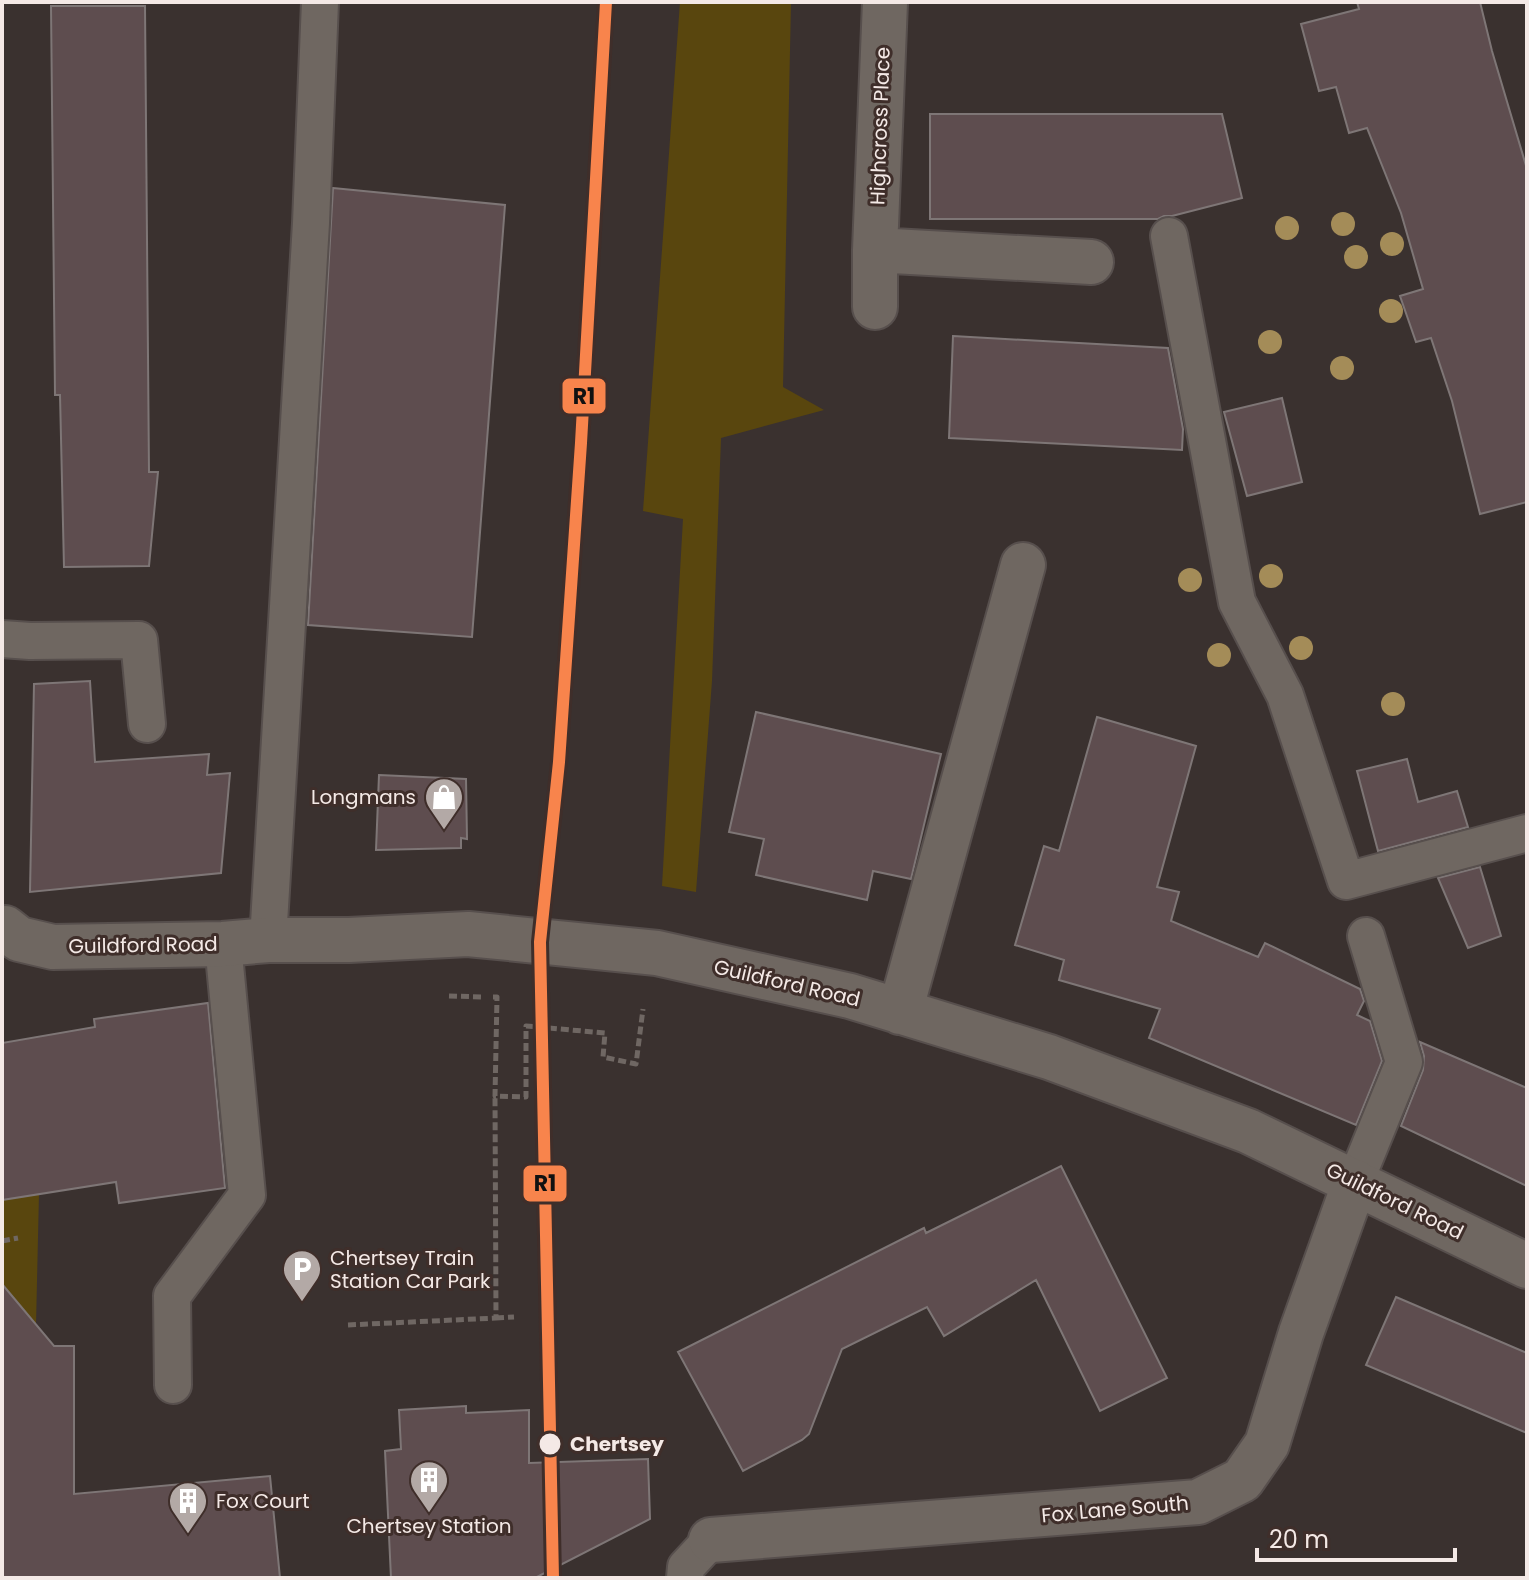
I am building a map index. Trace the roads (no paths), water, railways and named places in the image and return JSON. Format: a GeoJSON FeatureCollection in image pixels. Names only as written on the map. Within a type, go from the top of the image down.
{"type":"FeatureCollection","features":[{"type":"Feature","properties":{"kind":"street","name":"Highcross Place"},"geometry":{"type":"LineString","coordinates":[[875,307],[885,2]]}},
{"type":"Feature","properties":{"kind":"street"},"geometry":{"type":"LineString","coordinates":[[875,250],[1091,262]]}},
{"type":"Feature","properties":{"kind":"street"},"geometry":{"type":"LineString","coordinates":[[900,1012],[1023,565]]}},
{"type":"Feature","properties":{"kind":"street","name":"Guildford Road"},"geometry":{"type":"LineString","coordinates":[[3,926],[19,939],[53,947],[468,934],[657,953],[850,996],[1049,1057],[1248,1131],[1527,1266]]}},
{"type":"Feature","properties":{"kind":"street","name":"Fox Lane South"},"geometry":{"type":"LineString","coordinates":[[711,1540],[1198,1502],[1242,1480],[1267,1444],[1301,1333],[1355,1182]]}},
{"type":"Feature","properties":{"kind":"lane"},"geometry":{"type":"LineString","coordinates":[[268,940],[311,223],[320,2]]}},
{"type":"Feature","properties":{"kind":"lane"},"geometry":{"type":"LineString","coordinates":[[1169,236],[1237,602],[1285,695],[1346,881],[1527,833]]}},
{"type":"Feature","properties":{"kind":"lane"},"geometry":{"type":"LineString","coordinates":[[2,639],[139,640],[147,724]]}},
{"type":"Feature","properties":{"kind":"lane"},"geometry":{"type":"LineString","coordinates":[[1355,1182],[1404,1062],[1366,936]]}},
{"type":"Feature","properties":{"kind":"lane"},"geometry":{"type":"LineString","coordinates":[[173,1385],[172,1296],[247,1195],[223,944]]}},
{"type":"Feature","properties":{"kind":"lane"},"geometry":{"type":"LineString","coordinates":[[685,1578],[686,1567],[711,1540]]}},
{"type":"Feature","properties":{"kind":"place","name":"Longmans"},"geometry":{"type":"Point","coordinates":[444,831]}},
{"type":"Feature","properties":{"kind":"place","name":"Chertsey Train Station Car Park"},"geometry":{"type":"Point","coordinates":[302,1303]}},
{"type":"Feature","properties":{"kind":"place","name":"Chertsey"},"geometry":{"type":"Point","coordinates":[550,1444]}},
{"type":"Feature","properties":{"kind":"place","name":"Chertsey Station"},"geometry":{"type":"Point","coordinates":[429,1514]}},
{"type":"Feature","properties":{"kind":"place","name":"Fox Court"},"geometry":{"type":"Point","coordinates":[188,1535]}}]}
